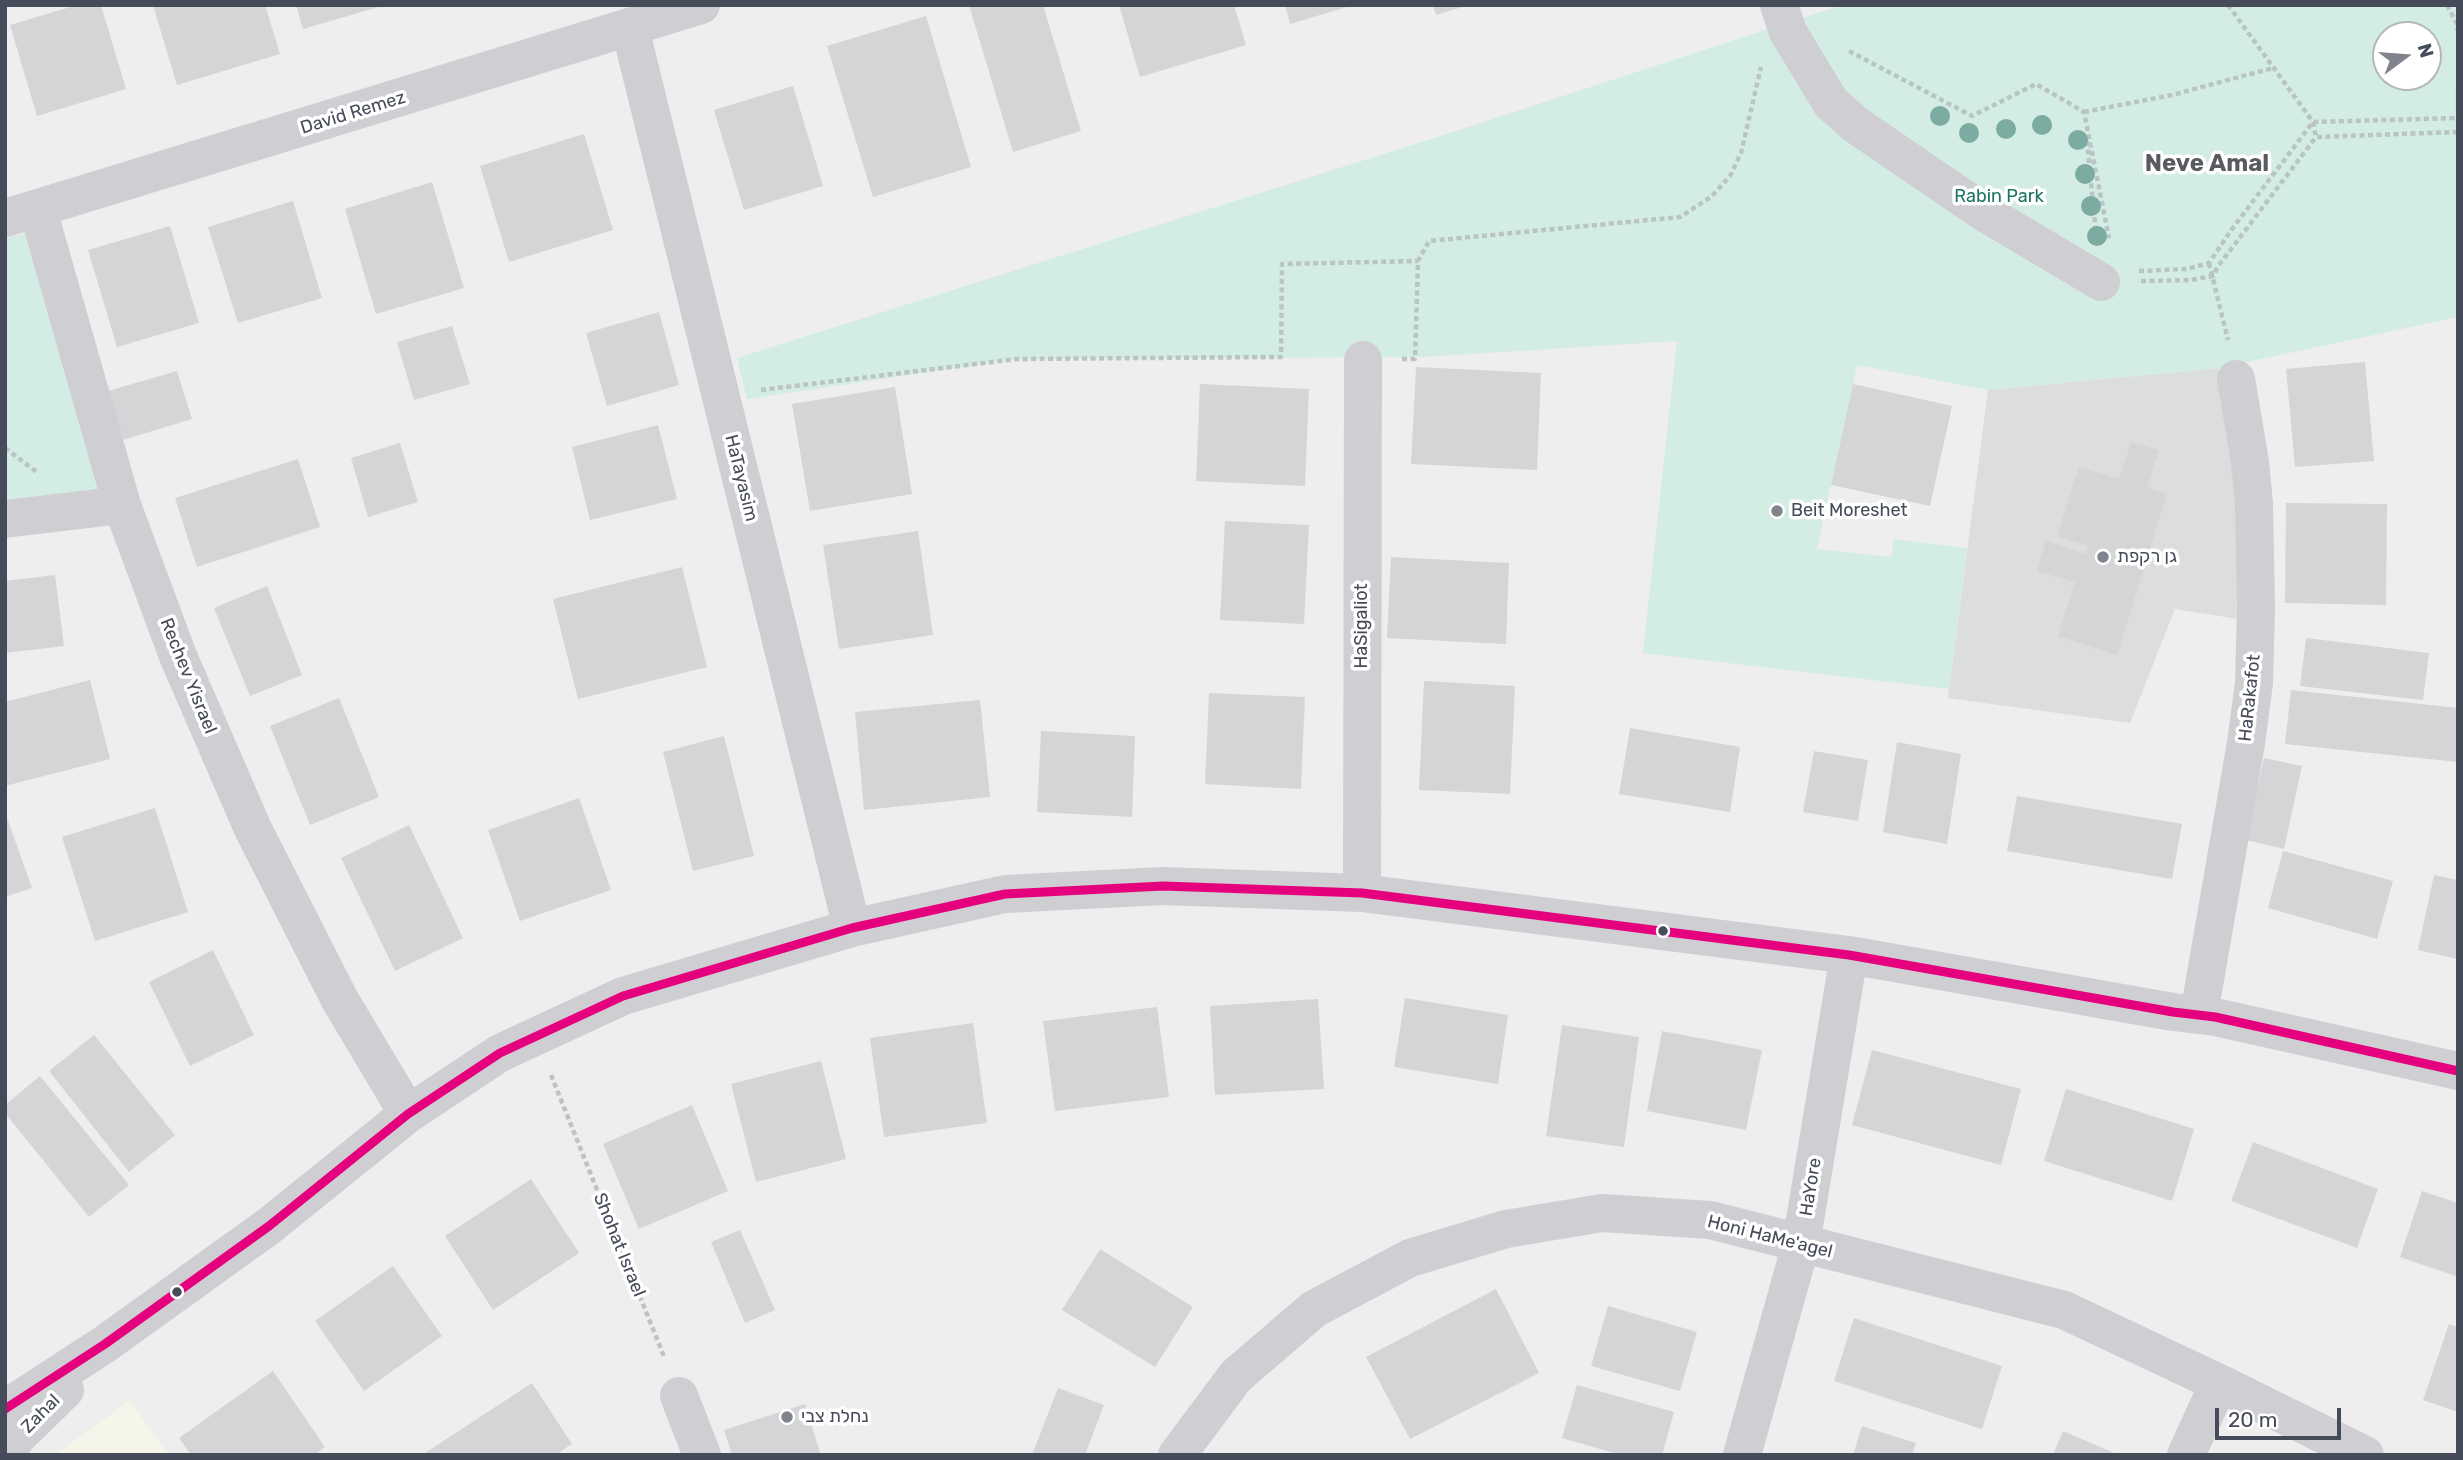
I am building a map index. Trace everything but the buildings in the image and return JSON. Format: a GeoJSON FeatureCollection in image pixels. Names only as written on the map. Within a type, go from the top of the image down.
{"type":"FeatureCollection","features":[{"type":"Feature","properties":{"kind":"street","name":"David Remez"},"geometry":{"type":"LineString","coordinates":[[22,214],[701,5]]}},
{"type":"Feature","properties":{"kind":"street"},"geometry":{"type":"LineString","coordinates":[[1785,24],[1831,103],[1856,125],[1966,201],[2114,277]]}},
{"type":"Feature","properties":{"kind":"street","name":"HaTayasim"},"geometry":{"type":"LineString","coordinates":[[630,28],[852,928]]}},
{"type":"Feature","properties":{"kind":"street","name":"Rechev Yisrael"},"geometry":{"type":"LineString","coordinates":[[22,214],[122,505],[178,656],[253,829],[340,1000],[408,1114]]}},
{"type":"Feature","properties":{"kind":"street","name":"HaSigaliot"},"geometry":{"type":"LineString","coordinates":[[1362,893],[1363,360]]}},
{"type":"Feature","properties":{"kind":"street","name":"HaRakafot"},"geometry":{"type":"LineString","coordinates":[[2199,1014],[2254,683],[2254,503],[2236,379]]}},
{"type":"Feature","properties":{"kind":"street"},"geometry":{"type":"LineString","coordinates":[[5,519],[122,505]]}},
{"type":"Feature","properties":{"kind":"street","name":"Zahal"},"geometry":{"type":"LineString","coordinates":[[5,1409],[105,1344],[269,1226],[408,1114],[500,1053],[623,996],[852,928],[1005,894],[1163,886],[1362,893],[1849,955],[2160,1010],[2199,1014],[2458,1072]]}},
{"type":"Feature","properties":{"kind":"street","name":"HaYore"},"geometry":{"type":"LineString","coordinates":[[1742,1455],[1801,1244],[1849,955]]}},
{"type":"Feature","properties":{"kind":"street","name":"Honi HaMe'agel"},"geometry":{"type":"LineString","coordinates":[[1177,1455],[1236,1376],[1314,1309],[1410,1258],[1506,1229],[1602,1213],[1710,1220],[2064,1310],[2219,1382],[2365,1455]]}},
{"type":"Feature","properties":{"kind":"street","name":"Zahal"},"geometry":{"type":"LineString","coordinates":[[5,1452],[19,1435],[51,1406],[105,1344]]}},
{"type":"Feature","properties":{"kind":"street"},"geometry":{"type":"LineString","coordinates":[[2186,1455],[2219,1382]]}},
{"type":"Feature","properties":{"kind":"street"},"geometry":{"type":"LineString","coordinates":[[679,1396],[702,1455]]}},
{"type":"Feature","properties":{"kind":"path"},"geometry":{"type":"LineString","coordinates":[[2213,276],[2316,137],[2313,122],[2228,5]]}},
{"type":"Feature","properties":{"kind":"path"},"geometry":{"type":"LineString","coordinates":[[2447,5],[2458,32]]}},
{"type":"Feature","properties":{"kind":"path"},"geometry":{"type":"LineString","coordinates":[[1363,360],[1416,359],[1419,261],[1430,241],[1680,217],[1710,197],[1730,176],[1741,153],[1767,40],[1785,24],[1803,30],[1973,118],[2036,87],[2084,112],[2172,95],[2273,68]]}},
{"type":"Feature","properties":{"kind":"path"},"geometry":{"type":"LineString","coordinates":[[2313,122],[2457,120],[2458,92]]}},
{"type":"Feature","properties":{"kind":"path"},"geometry":{"type":"LineString","coordinates":[[2084,112],[2110,245]]}},
{"type":"Feature","properties":{"kind":"path"},"geometry":{"type":"LineString","coordinates":[[2084,112],[2114,277]]}},
{"type":"Feature","properties":{"kind":"path"},"geometry":{"type":"LineString","coordinates":[[2114,277],[2187,269],[2209,262],[2313,122]]}},
{"type":"Feature","properties":{"kind":"path"},"geometry":{"type":"LineString","coordinates":[[2316,137],[2458,132]]}},
{"type":"Feature","properties":{"kind":"path"},"geometry":{"type":"LineString","coordinates":[[721,395],[1017,359],[1281,357],[1282,264],[1419,261]]}},
{"type":"Feature","properties":{"kind":"path"},"geometry":{"type":"LineString","coordinates":[[2209,262],[2236,379]]}},
{"type":"Feature","properties":{"kind":"path"},"geometry":{"type":"LineString","coordinates":[[2114,277],[2191,280],[2213,276]]}},
{"type":"Feature","properties":{"kind":"path","name":"Shohat Israel"},"geometry":{"type":"LineString","coordinates":[[535,1035],[679,1396]]}},
{"type":"Feature","properties":{"kind":"shaded area","name":"גן רקפת"},"geometry":{"type":"Polygon","coordinates":[[[2219,368],[2236,454],[2238,619],[2175,609],[2130,723],[1948,698],[1988,390],[2219,368]]]}},
{"type":"Feature","properties":{"kind":"shaded area"},"geometry":{"type":"Polygon","coordinates":[[[129,1401],[169,1455],[55,1455],[129,1401]]]}},
{"type":"Feature","properties":{"kind":"green space","name":"Rabin Park"},"geometry":{"type":"Polygon","coordinates":[[[1842,5],[2458,5],[2458,317],[2219,368],[1988,390],[1857,365],[1817,549],[1891,557],[1894,539],[1967,548],[1949,689],[1643,653],[1677,341],[1423,357],[1017,359],[747,399],[737,358],[1425,141],[1842,5]]]}},
{"type":"Feature","properties":{"kind":"green space"},"geometry":{"type":"Polygon","coordinates":[[[31,232],[106,495],[5,507],[5,238],[31,232]]]}},
{"type":"Feature","properties":{"kind":"transit line"},"geometry":{"type":"LineString","coordinates":[[5,1409],[105,1344],[269,1226],[408,1114],[500,1053],[623,996],[852,928],[1005,894],[1163,886],[1362,893],[1849,955],[2215,1017],[2458,1071]]}},
{"type":"Feature","properties":{"kind":"place","name":"Beit Moreshet"},"geometry":{"type":"Point","coordinates":[1777,511]}},
{"type":"Feature","properties":{"kind":"place","name":"גן רקפת"},"geometry":{"type":"Point","coordinates":[2103,557]}},
{"type":"Feature","properties":{"kind":"place","name":"נחלת צבי"},"geometry":{"type":"Point","coordinates":[787,1417]}},
{"type":"Feature","properties":{"kind":"district","name":"Neve Amal"},"geometry":{"type":"Point","coordinates":[2207,164]}}]}
